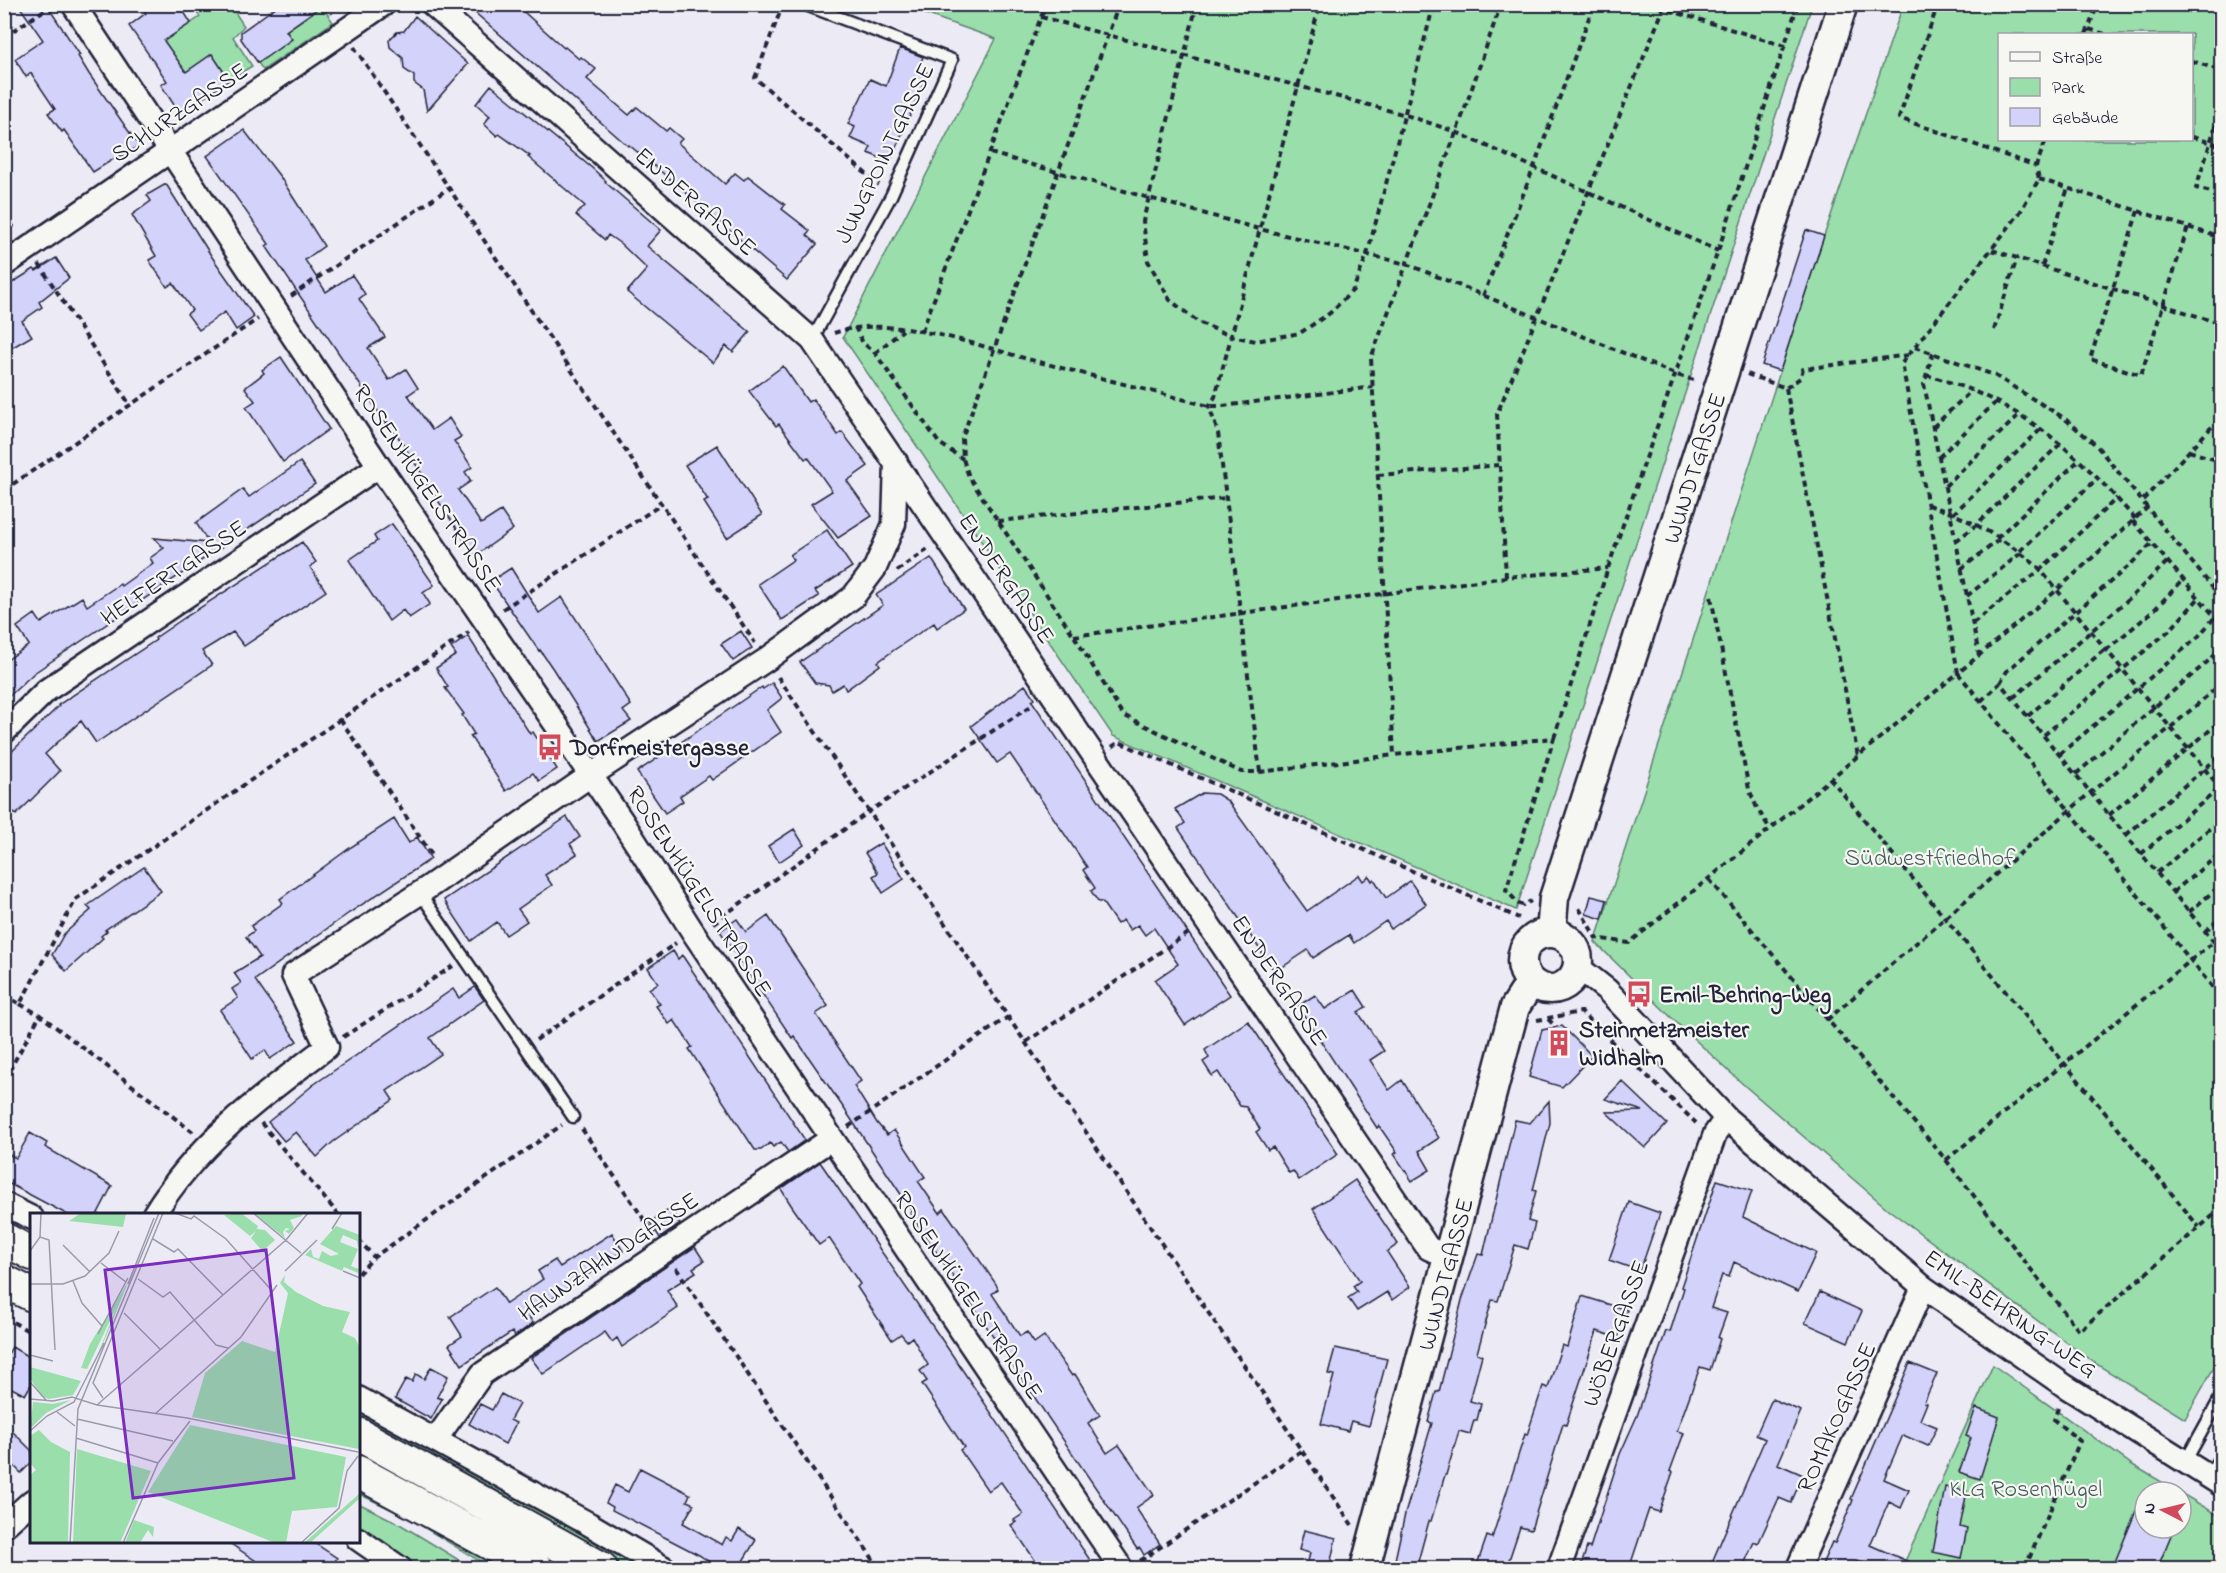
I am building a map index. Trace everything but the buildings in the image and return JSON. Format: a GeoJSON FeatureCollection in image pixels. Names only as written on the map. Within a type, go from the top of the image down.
{"type":"FeatureCollection","features":[{"type":"Feature","properties":{"kind":"main road"},"geometry":{"type":"LineString","coordinates":[[4,1239],[30,1253]]}},
{"type":"Feature","properties":{"kind":"main road"},"geometry":{"type":"LineString","coordinates":[[4,1281],[30,1295]]}},
{"type":"Feature","properties":{"kind":"main road"},"geometry":{"type":"LineString","coordinates":[[360,1435],[602,1569]]}},
{"type":"Feature","properties":{"kind":"main road"},"geometry":{"type":"LineString","coordinates":[[360,1474],[536,1569]]}},
{"type":"Feature","properties":{"kind":"street","name":"ROSENHÜGELSTRASSE"},"geometry":{"type":"LineString","coordinates":[[73,4],[379,466],[591,775],[831,1138],[1130,1565]]}},
{"type":"Feature","properties":{"kind":"street","name":"SCHURZGASSE"},"geometry":{"type":"LineString","coordinates":[[4,265],[171,149],[345,33],[384,4]]}},
{"type":"Feature","properties":{"kind":"street","name":"ENDERGASSE"},"geometry":{"type":"LineString","coordinates":[[432,4],[812,340],[1428,1248],[1450,1258]]}},
{"type":"Feature","properties":{"kind":"street","name":"WUNDTGASSE"},"geometry":{"type":"LineString","coordinates":[[1551,933],[1546,897],[1726,368],[1843,4]]}},
{"type":"Feature","properties":{"kind":"street"},"geometry":{"type":"LineString","coordinates":[[156,1213],[208,1144],[248,1107],[327,1047],[293,975],[420,893],[591,775],[766,660],[853,597],[875,568],[894,524],[896,462]]}},
{"type":"Feature","properties":{"kind":"street","name":"HELFERTGASSE"},"geometry":{"type":"LineString","coordinates":[[4,732],[47,690],[379,466]]}},
{"type":"Feature","properties":{"kind":"street"},"geometry":{"type":"LineString","coordinates":[[1551,933],[1570,940],[1578,957],[1578,967],[1568,984],[1549,990],[1531,982],[1522,965],[1522,955],[1526,946],[1533,939],[1542,934],[1551,933]]}},
{"type":"Feature","properties":{"kind":"street","name":"EMIL-BEHRING-WEG"},"geometry":{"type":"LineString","coordinates":[[1578,967],[1620,1003],[1721,1126],[1923,1287],[2065,1386],[2215,1481]]}},
{"type":"Feature","properties":{"kind":"street","name":"WUNDTGASSE"},"geometry":{"type":"LineString","coordinates":[[1368,1561],[1515,1007],[1531,982]]}},
{"type":"Feature","properties":{"kind":"street","name":"WÖBERGASSE"},"geometry":{"type":"LineString","coordinates":[[1559,1569],[1721,1126]]}},
{"type":"Feature","properties":{"kind":"street","name":"HAUNZAHNDGASSE"},"geometry":{"type":"LineString","coordinates":[[436,1438],[482,1374],[831,1138]]}},
{"type":"Feature","properties":{"kind":"street"},"geometry":{"type":"LineString","coordinates":[[4,1203],[30,1217]]}},
{"type":"Feature","properties":{"kind":"street","name":"ROMAKOGASSE"},"geometry":{"type":"LineString","coordinates":[[1798,1569],[1923,1287]]}},
{"type":"Feature","properties":{"kind":"street"},"geometry":{"type":"LineString","coordinates":[[360,1399],[436,1438],[664,1569]]}},
{"type":"Feature","properties":{"kind":"street"},"geometry":{"type":"LineString","coordinates":[[4,1526],[30,1502]]}},
{"type":"Feature","properties":{"kind":"street"},"geometry":{"type":"LineString","coordinates":[[360,1540],[400,1569]]}},
{"type":"Feature","properties":{"kind":"lane","name":"JUNGPOINTGASSE"},"geometry":{"type":"LineString","coordinates":[[803,4],[952,60],[891,195],[812,340]]}},
{"type":"Feature","properties":{"kind":"lane"},"geometry":{"type":"LineString","coordinates":[[420,893],[573,1117]]}},
{"type":"Feature","properties":{"kind":"lane"},"geometry":{"type":"LineString","coordinates":[[2186,1462],[2222,1395]]}},
{"type":"Feature","properties":{"kind":"lane"},"geometry":{"type":"LineString","coordinates":[[2215,1481],[2222,1454]]}},
{"type":"Feature","properties":{"kind":"path"},"geometry":{"type":"LineString","coordinates":[[4,37],[53,4]]}},
{"type":"Feature","properties":{"kind":"path"},"geometry":{"type":"LineString","coordinates":[[783,4],[755,78],[891,195]]}},
{"type":"Feature","properties":{"kind":"path"},"geometry":{"type":"LineString","coordinates":[[922,331],[1046,4]]}},
{"type":"Feature","properties":{"kind":"path"},"geometry":{"type":"LineString","coordinates":[[1119,4],[962,438],[963,459],[969,477],[1123,715],[1241,772],[1260,772],[1554,738]]}},
{"type":"Feature","properties":{"kind":"path"},"geometry":{"type":"LineString","coordinates":[[1197,4],[1143,221],[1148,261],[1170,300],[1198,322],[1231,336],[1256,341],[1300,333],[1330,313],[1353,290],[1367,255],[1434,4]]}},
{"type":"Feature","properties":{"kind":"path"},"geometry":{"type":"LineString","coordinates":[[1209,406],[1215,397],[1320,4]]}},
{"type":"Feature","properties":{"kind":"path"},"geometry":{"type":"LineString","coordinates":[[1394,755],[1371,357],[1456,132],[1501,4]]}},
{"type":"Feature","properties":{"kind":"path"},"geometry":{"type":"LineString","coordinates":[[1483,296],[1534,167],[1594,4]]}},
{"type":"Feature","properties":{"kind":"path"},"geometry":{"type":"LineString","coordinates":[[1649,4],[1785,46]]}},
{"type":"Feature","properties":{"kind":"path"},"geometry":{"type":"LineString","coordinates":[[1798,4],[1677,375],[1608,568],[1506,890],[1518,904],[1523,905],[1546,897],[1575,903],[1596,938],[1629,942],[1709,879],[1958,673],[2057,590],[2148,507]]}},
{"type":"Feature","properties":{"kind":"path"},"geometry":{"type":"LineString","coordinates":[[1938,4],[1899,118],[2036,166]]}},
{"type":"Feature","properties":{"kind":"path"},"geometry":{"type":"LineString","coordinates":[[2087,32],[2098,4]]}},
{"type":"Feature","properties":{"kind":"path"},"geometry":{"type":"LineString","coordinates":[[1506,577],[1497,414],[1663,10]]}},
{"type":"Feature","properties":{"kind":"path"},"geometry":{"type":"LineString","coordinates":[[1041,18],[1406,115],[1456,132],[1718,251]]}},
{"type":"Feature","properties":{"kind":"path"},"geometry":{"type":"LineString","coordinates":[[345,33],[1301,1451],[1368,1561]]}},
{"type":"Feature","properties":{"kind":"path"},"geometry":{"type":"LineString","coordinates":[[2193,62],[2222,71]]}},
{"type":"Feature","properties":{"kind":"path"},"geometry":{"type":"LineString","coordinates":[[2222,105],[2196,188],[2222,195]]}},
{"type":"Feature","properties":{"kind":"path"},"geometry":{"type":"LineString","coordinates":[[2193,136],[2222,146]]}},
{"type":"Feature","properties":{"kind":"path"},"geometry":{"type":"LineString","coordinates":[[2046,141],[2036,166],[2039,179],[2019,214],[1902,363],[1958,673],[2222,999]]}},
{"type":"Feature","properties":{"kind":"path"},"geometry":{"type":"LineString","coordinates":[[990,153],[1259,229],[1407,264],[1694,380]]}},
{"type":"Feature","properties":{"kind":"path"},"geometry":{"type":"LineString","coordinates":[[2039,179],[2222,238]]}},
{"type":"Feature","properties":{"kind":"path"},"geometry":{"type":"LineString","coordinates":[[4,490],[449,188]]}},
{"type":"Feature","properties":{"kind":"path"},"geometry":{"type":"LineString","coordinates":[[2042,266],[2068,188]]}},
{"type":"Feature","properties":{"kind":"path"},"geometry":{"type":"LineString","coordinates":[[2138,211],[2090,359],[2141,375],[2188,227]]}},
{"type":"Feature","properties":{"kind":"path"},"geometry":{"type":"LineString","coordinates":[[28,248],[130,405]]}},
{"type":"Feature","properties":{"kind":"path"},"geometry":{"type":"LineString","coordinates":[[1992,250],[2222,324]]}},
{"type":"Feature","properties":{"kind":"path"},"geometry":{"type":"LineString","coordinates":[[1994,330],[2017,258]]}},
{"type":"Feature","properties":{"kind":"path"},"geometry":{"type":"LineString","coordinates":[[812,340],[855,327],[922,331],[1209,406],[1373,387]]}},
{"type":"Feature","properties":{"kind":"path"},"geometry":{"type":"LineString","coordinates":[[855,327],[863,343],[875,353],[939,443],[963,459]]}},
{"type":"Feature","properties":{"kind":"path"},"geometry":{"type":"LineString","coordinates":[[875,353],[903,330]]}},
{"type":"Feature","properties":{"kind":"path"},"geometry":{"type":"LineString","coordinates":[[1915,347],[1994,375],[2064,418],[2096,445],[2222,599]]}},
{"type":"Feature","properties":{"kind":"path"},"geometry":{"type":"LineString","coordinates":[[1934,353],[1924,384],[1979,655]]}},
{"type":"Feature","properties":{"kind":"path"},"geometry":{"type":"LineString","coordinates":[[1785,388],[1800,378],[1803,369],[1909,355]]}},
{"type":"Feature","properties":{"kind":"path"},"geometry":{"type":"LineString","coordinates":[[1726,368],[1785,388]]}},
{"type":"Feature","properties":{"kind":"path"},"geometry":{"type":"LineString","coordinates":[[1926,375],[1959,384],[1997,401],[2060,444],[2099,477],[2222,624]]}},
{"type":"Feature","properties":{"kind":"path"},"geometry":{"type":"LineString","coordinates":[[1785,388],[1857,756]]}},
{"type":"Feature","properties":{"kind":"path"},"geometry":{"type":"LineString","coordinates":[[1932,428],[1971,390]]}},
{"type":"Feature","properties":{"kind":"path"},"geometry":{"type":"LineString","coordinates":[[1938,458],[1997,401]]}},
{"type":"Feature","properties":{"kind":"path"},"geometry":{"type":"LineString","coordinates":[[1209,406],[1218,433],[1260,772]]}},
{"type":"Feature","properties":{"kind":"path"},"geometry":{"type":"LineString","coordinates":[[1945,487],[2019,416]]}},
{"type":"Feature","properties":{"kind":"path"},"geometry":{"type":"LineString","coordinates":[[2143,500],[2222,416]]}},
{"type":"Feature","properties":{"kind":"path"},"geometry":{"type":"LineString","coordinates":[[1951,513],[2041,429]]}},
{"type":"Feature","properties":{"kind":"path"},"geometry":{"type":"LineString","coordinates":[[1956,541],[1975,526],[2060,444]]}},
{"type":"Feature","properties":{"kind":"path"},"geometry":{"type":"LineString","coordinates":[[2189,451],[2222,462]]}},
{"type":"Feature","properties":{"kind":"path"},"geometry":{"type":"LineString","coordinates":[[1961,569],[1999,538],[2079,460]]}},
{"type":"Feature","properties":{"kind":"path"},"geometry":{"type":"LineString","coordinates":[[1378,475],[1500,465]]}},
{"type":"Feature","properties":{"kind":"path"},"geometry":{"type":"LineString","coordinates":[[1967,596],[2020,552],[2099,477]]}},
{"type":"Feature","properties":{"kind":"path"},"geometry":{"type":"LineString","coordinates":[[998,521],[1226,498]]}},
{"type":"Feature","properties":{"kind":"path"},"geometry":{"type":"LineString","coordinates":[[1973,622],[2040,570],[2117,498]]}},
{"type":"Feature","properties":{"kind":"path"},"geometry":{"type":"LineString","coordinates":[[21,1004],[76,899],[485,621],[662,504]]}},
{"type":"Feature","properties":{"kind":"path"},"geometry":{"type":"LineString","coordinates":[[1928,505],[1951,513],[1999,538],[2020,552],[2040,570],[2221,788],[2141,854]]}},
{"type":"Feature","properties":{"kind":"path"},"geometry":{"type":"LineString","coordinates":[[875,568],[892,575],[946,536]]}},
{"type":"Feature","properties":{"kind":"path"},"geometry":{"type":"LineString","coordinates":[[1981,701],[2000,683],[2007,671],[2131,564],[2152,543]]}},
{"type":"Feature","properties":{"kind":"path"},"geometry":{"type":"LineString","coordinates":[[2013,698],[2168,561]]}},
{"type":"Feature","properties":{"kind":"path"},"geometry":{"type":"LineString","coordinates":[[1074,636],[1506,577],[1608,568]]}},
{"type":"Feature","properties":{"kind":"path"},"geometry":{"type":"LineString","coordinates":[[2028,716],[2152,612],[2183,580]]}},
{"type":"Feature","properties":{"kind":"path"},"geometry":{"type":"LineString","coordinates":[[1711,597],[1749,789],[1756,808],[1770,829]]}},
{"type":"Feature","properties":{"kind":"path"},"geometry":{"type":"LineString","coordinates":[[2044,735],[2171,629],[2199,598]]}},
{"type":"Feature","properties":{"kind":"path"},"geometry":{"type":"LineString","coordinates":[[2060,754],[2197,638],[2215,617]]}},
{"type":"Feature","properties":{"kind":"path"},"geometry":{"type":"LineString","coordinates":[[2076,774],[2222,647]]}},
{"type":"Feature","properties":{"kind":"path"},"geometry":{"type":"LineString","coordinates":[[2000,683],[2214,942]]}},
{"type":"Feature","properties":{"kind":"path"},"geometry":{"type":"LineString","coordinates":[[1827,1020],[2091,792],[2222,683]]}},
{"type":"Feature","properties":{"kind":"path"},"geometry":{"type":"LineString","coordinates":[[526,1047],[870,811],[1052,692]]}},
{"type":"Feature","properties":{"kind":"path"},"geometry":{"type":"LineString","coordinates":[[340,719],[445,875]]}},
{"type":"Feature","properties":{"kind":"path"},"geometry":{"type":"LineString","coordinates":[[2109,815],[2222,720]]}},
{"type":"Feature","properties":{"kind":"path"},"geometry":{"type":"LineString","coordinates":[[1096,758],[1119,742],[1519,918]]}},
{"type":"Feature","properties":{"kind":"path"},"geometry":{"type":"LineString","coordinates":[[2126,835],[2222,754]]}},
{"type":"Feature","properties":{"kind":"path"},"geometry":{"type":"LineString","coordinates":[[1830,778],[2199,1227]]}},
{"type":"Feature","properties":{"kind":"path"},"geometry":{"type":"LineString","coordinates":[[2157,873],[2222,818]]}},
{"type":"Feature","properties":{"kind":"path"},"geometry":{"type":"LineString","coordinates":[[2173,892],[2222,852]]}},
{"type":"Feature","properties":{"kind":"path"},"geometry":{"type":"LineString","coordinates":[[1709,879],[1946,1160],[2079,1331],[2222,1208]]}},
{"type":"Feature","properties":{"kind":"path"},"geometry":{"type":"LineString","coordinates":[[2189,912],[2222,884]]}},
{"type":"Feature","properties":{"kind":"path"},"geometry":{"type":"LineString","coordinates":[[2205,931],[2222,917]]}},
{"type":"Feature","properties":{"kind":"path"},"geometry":{"type":"LineString","coordinates":[[1026,1042],[1207,920]]}},
{"type":"Feature","properties":{"kind":"path"},"geometry":{"type":"LineString","coordinates":[[1946,1160],[2222,935]]}},
{"type":"Feature","properties":{"kind":"path"},"geometry":{"type":"LineString","coordinates":[[327,1047],[465,958]]}},
{"type":"Feature","properties":{"kind":"path"},"geometry":{"type":"LineString","coordinates":[[4,995],[40,1015],[208,1144]]}},
{"type":"Feature","properties":{"kind":"path"},"geometry":{"type":"LineString","coordinates":[[1515,1007],[1536,1020],[1581,1012],[1694,1122],[1721,1126]]}},
{"type":"Feature","properties":{"kind":"path"},"geometry":{"type":"LineString","coordinates":[[4,1080],[40,1015]]}},
{"type":"Feature","properties":{"kind":"path"},"geometry":{"type":"LineString","coordinates":[[831,1138],[1008,1017]]}},
{"type":"Feature","properties":{"kind":"path"},"geometry":{"type":"LineString","coordinates":[[1547,1018],[1556,1028]]}},
{"type":"Feature","properties":{"kind":"path"},"geometry":{"type":"LineString","coordinates":[[248,1107],[336,1213]]}},
{"type":"Feature","properties":{"kind":"path"},"geometry":{"type":"LineString","coordinates":[[360,1272],[374,1257],[573,1117],[879,1569]]}},
{"type":"Feature","properties":{"kind":"path"},"geometry":{"type":"LineString","coordinates":[[360,1241],[374,1257]]}},
{"type":"Feature","properties":{"kind":"path"},"geometry":{"type":"LineString","coordinates":[[4,1317],[30,1332]]}},
{"type":"Feature","properties":{"kind":"path"},"geometry":{"type":"LineString","coordinates":[[2025,1569],[2080,1441],[2054,1420],[2065,1386]]}},
{"type":"Feature","properties":{"kind":"path"},"geometry":{"type":"LineString","coordinates":[[1130,1565],[1301,1451]]}},
{"type":"Feature","properties":{"kind":"green space"},"geometry":{"type":"Polygon","coordinates":[[[192,5],[235,5],[232,8],[244,26],[233,37],[252,66],[229,80],[212,54],[183,74],[183,68],[164,41],[200,17],[192,5]]]}},
{"type":"Feature","properties":{"kind":"green space"},"geometry":{"type":"Polygon","coordinates":[[[309,5],[321,5],[333,22],[263,70],[258,63],[291,38],[286,31],[314,12],[309,5]]]}},
{"type":"Feature","properties":{"kind":"green space"},"geometry":{"type":"Polygon","coordinates":[[[900,5],[1812,5],[1516,910],[1113,736],[843,337],[996,39],[900,5]]]}},
{"type":"Feature","properties":{"kind":"green space","name":"Südwestfriedhof"},"geometry":{"type":"Polygon","coordinates":[[[1903,5],[2221,5],[2222,1353],[2185,1419],[2093,1362],[1889,1210],[1745,1086],[1595,942],[1824,236],[1903,5]]]}},
{"type":"Feature","properties":{"kind":"green space","name":"KLG Rosenhügel"},"geometry":{"type":"Polygon","coordinates":[[[1993,1365],[2131,1464],[2158,1480],[2133,1480],[2133,1540],[2193,1540],[2193,1500],[2221,1517],[2221,1568],[1902,1568],[1993,1365]]]}},
{"type":"Feature","properties":{"kind":"green space"},"geometry":{"type":"Polygon","coordinates":[[[360,1410],[649,1568],[625,1568],[360,1419],[360,1410]]]}},
{"type":"Feature","properties":{"kind":"green space"},"geometry":{"type":"Polygon","coordinates":[[[360,1485],[510,1568],[491,1568],[407,1517],[360,1494],[360,1485]]]}},
{"type":"Feature","properties":{"kind":"green space"},"geometry":{"type":"Polygon","coordinates":[[[360,1504],[398,1523],[472,1568],[406,1568],[360,1536],[360,1504]]]}},
{"type":"Feature","properties":{"kind":"place","name":"Dorfmeistergasse"},"geometry":{"type":"Point","coordinates":[550,747]}},
{"type":"Feature","properties":{"kind":"place","name":"Emil-Behring-Weg"},"geometry":{"type":"Point","coordinates":[1639,994]}},
{"type":"Feature","properties":{"kind":"place","name":"Steinmetzmeister Widhalm"},"geometry":{"type":"Point","coordinates":[1559,1043]}}]}
